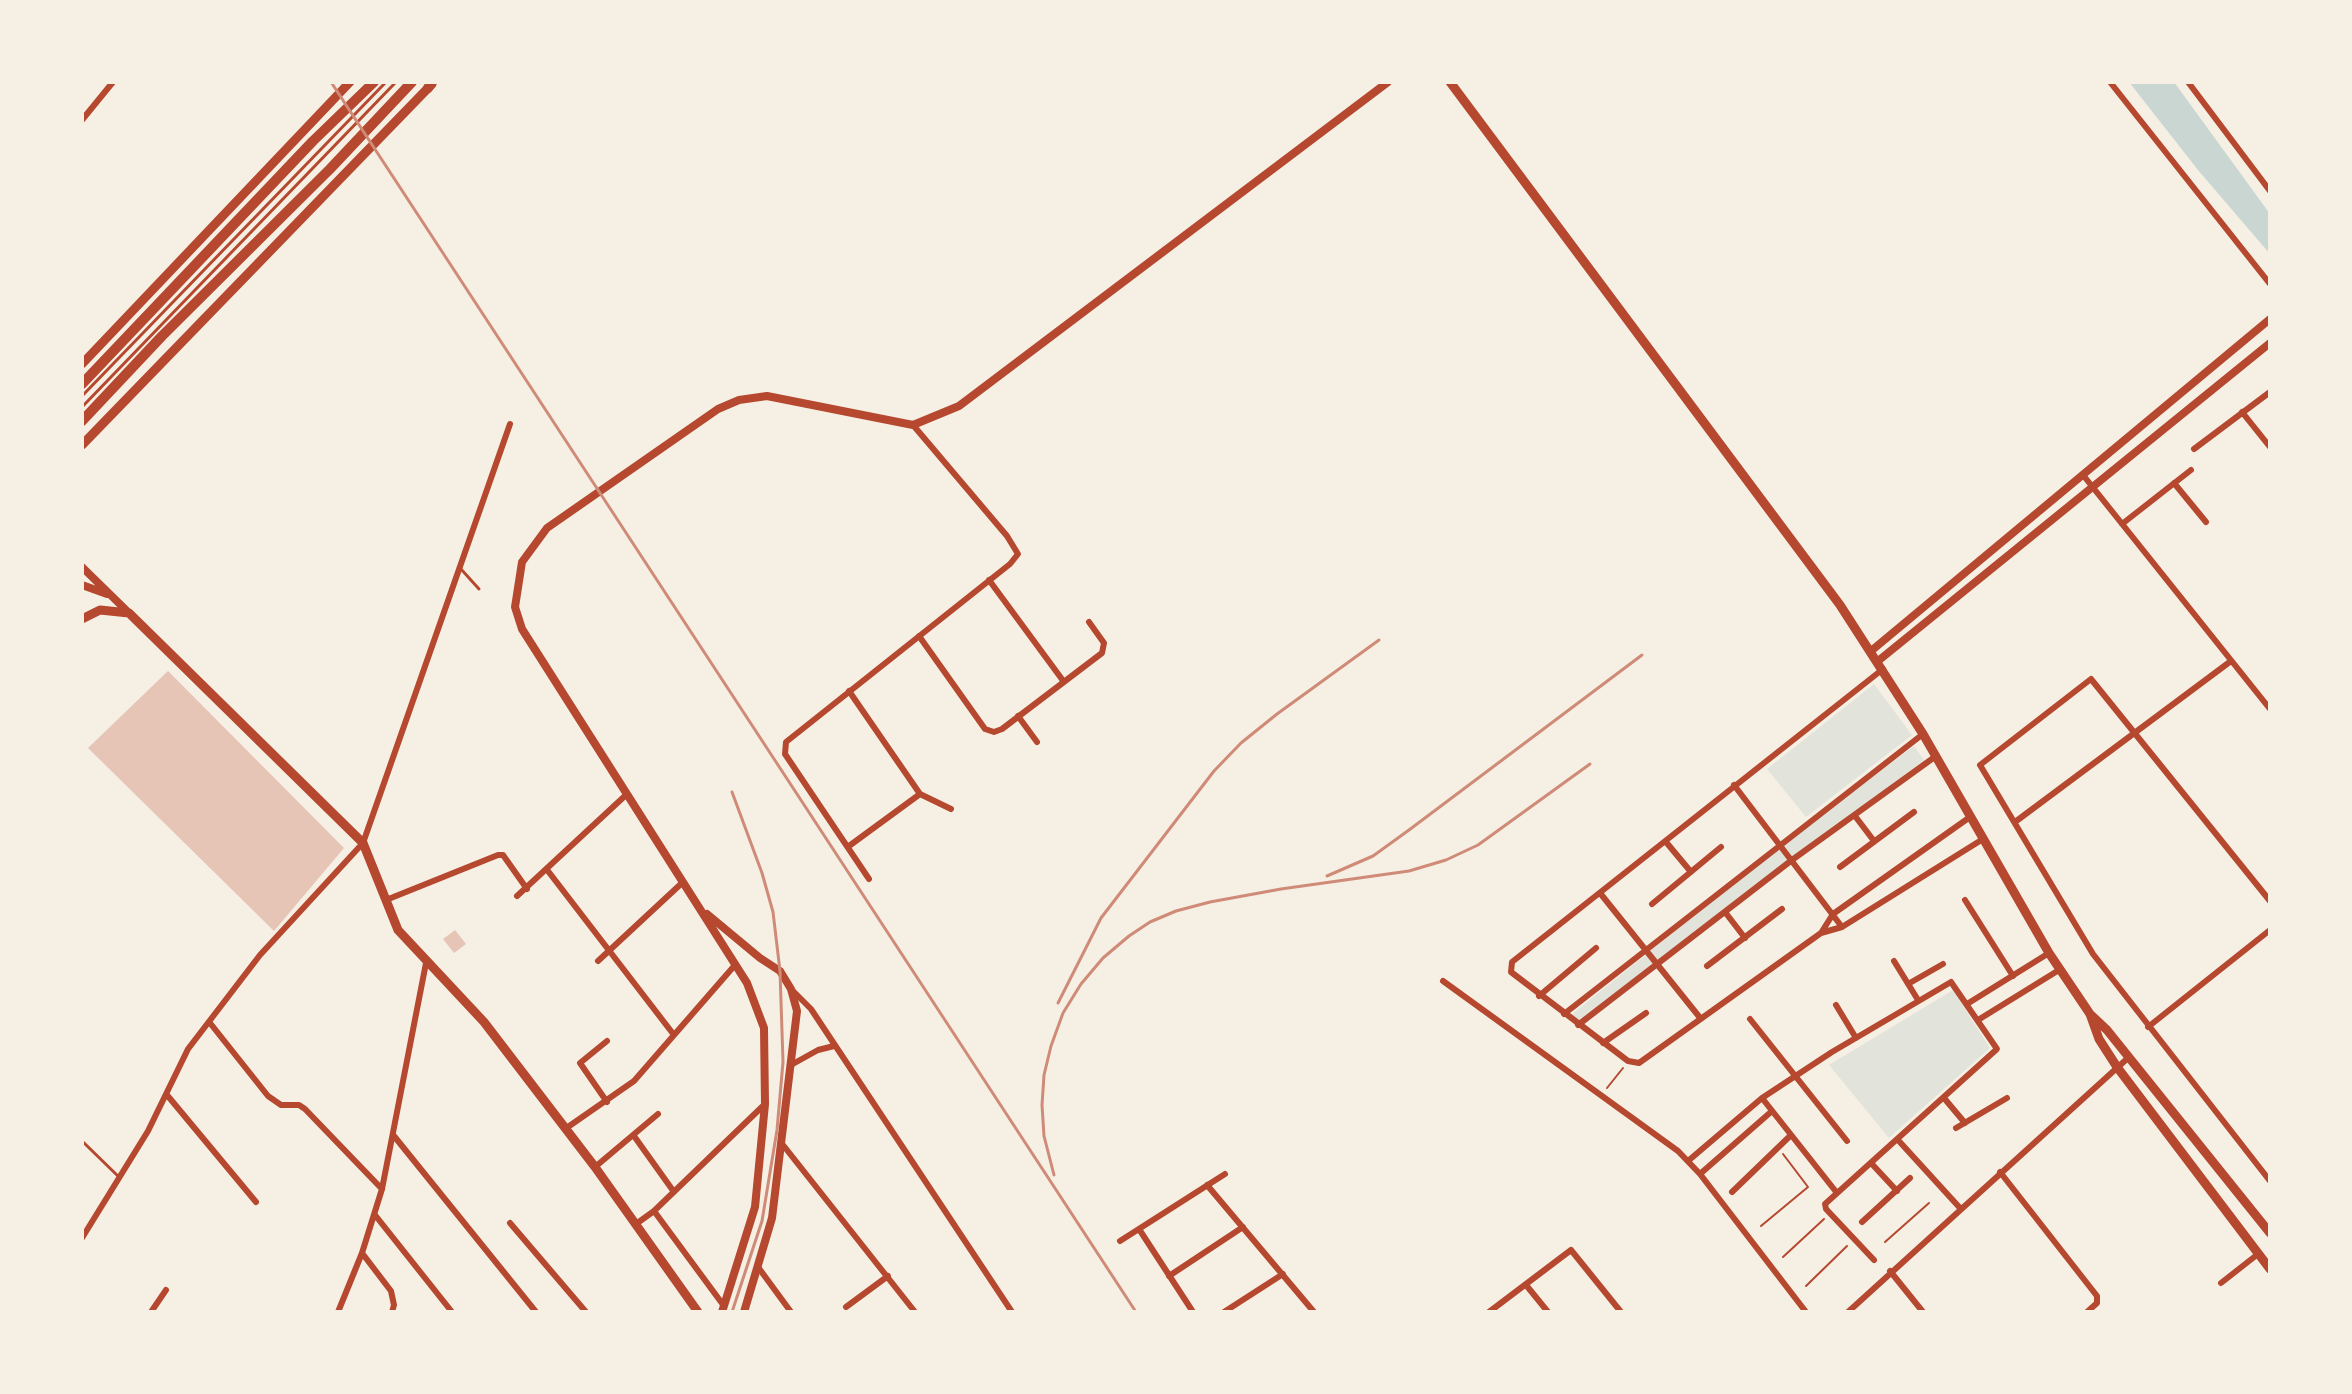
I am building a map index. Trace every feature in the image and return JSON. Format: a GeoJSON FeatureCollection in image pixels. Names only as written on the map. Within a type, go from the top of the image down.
{"type":"FeatureCollection","features":[{"type":"Feature","properties":{"kind":"highway"},"geometry":{"type":"LineString","coordinates":[[82,421],[412,82]]}},
{"type":"Feature","properties":{"kind":"highway"},"geometry":{"type":"LineString","coordinates":[[82,384],[313,141],[370,90]]}},
{"type":"Feature","properties":{"kind":"main road"},"geometry":{"type":"LineString","coordinates":[[82,364],[350,82]]}},
{"type":"Feature","properties":{"kind":"main road"},"geometry":{"type":"LineString","coordinates":[[1450,82],[1740,469],[1871,651],[1936,756],[2059,970],[2090,1014],[2107,1030],[2270,1233]]}},
{"type":"Feature","properties":{"kind":"main road"},"geometry":{"type":"LineString","coordinates":[[82,445],[432,84]]}},
{"type":"Feature","properties":{"kind":"main road"},"geometry":{"type":"LineString","coordinates":[[82,619],[100,610],[129,613],[363,843],[398,930],[484,1022],[595,1167],[698,1312]]}},
{"type":"Feature","properties":{"kind":"main road"},"geometry":{"type":"LineString","coordinates":[[2090,1014],[2099,1039],[2117,1067],[2270,1269]]}},
{"type":"Feature","properties":{"kind":"street"},"geometry":{"type":"LineString","coordinates":[[82,120],[113,82]]}},
{"type":"Feature","properties":{"kind":"street"},"geometry":{"type":"LineString","coordinates":[[723,1309],[755,1207],[765,1104],[764,1028],[754,996],[701,909],[533,650],[515,607],[522,562],[547,528],[718,409],[739,400],[767,396],[913,425],[959,406],[1388,82]]}},
{"type":"Feature","properties":{"kind":"street"},"geometry":{"type":"LineString","coordinates":[[2110,82],[2270,284]]}},
{"type":"Feature","properties":{"kind":"street"},"geometry":{"type":"LineString","coordinates":[[2188,82],[2270,191]]}},
{"type":"Feature","properties":{"kind":"street"},"geometry":{"type":"LineString","coordinates":[[1871,651],[2270,319]]}},
{"type":"Feature","properties":{"kind":"street"},"geometry":{"type":"LineString","coordinates":[[1983,839],[1842,927],[1821,933],[1639,1063],[1628,1061],[1578,1025],[1513,975],[1510,968],[1512,962],[1666,842],[2270,343]]}},
{"type":"Feature","properties":{"kind":"street"},"geometry":{"type":"LineString","coordinates":[[82,438],[140,383]]}},
{"type":"Feature","properties":{"kind":"street"},"geometry":{"type":"LineString","coordinates":[[2194,449],[2270,392]]}},
{"type":"Feature","properties":{"kind":"street"},"geometry":{"type":"LineString","coordinates":[[2242,412],[2270,447]]}},
{"type":"Feature","properties":{"kind":"street"},"geometry":{"type":"LineString","coordinates":[[82,1238],[167,1095],[188,1049],[260,955],[363,843],[510,424]]}},
{"type":"Feature","properties":{"kind":"street"},"geometry":{"type":"LineString","coordinates":[[869,879],[785,754],[786,742],[1010,564],[1018,554],[1007,536],[913,425]]}},
{"type":"Feature","properties":{"kind":"street"},"geometry":{"type":"LineString","coordinates":[[2122,524],[2191,470]]}},
{"type":"Feature","properties":{"kind":"street"},"geometry":{"type":"LineString","coordinates":[[2083,475],[2270,709]]}},
{"type":"Feature","properties":{"kind":"street"},"geometry":{"type":"LineString","coordinates":[[2174,483],[2206,522]]}},
{"type":"Feature","properties":{"kind":"street"},"geometry":{"type":"LineString","coordinates":[[82,567],[129,613]]}},
{"type":"Feature","properties":{"kind":"street"},"geometry":{"type":"LineString","coordinates":[[989,580],[1064,682]]}},
{"type":"Feature","properties":{"kind":"street"},"geometry":{"type":"LineString","coordinates":[[82,585],[111,596]]}},
{"type":"Feature","properties":{"kind":"street"},"geometry":{"type":"LineString","coordinates":[[919,636],[985,729],[994,732],[1102,653],[1104,643],[1089,622]]}},
{"type":"Feature","properties":{"kind":"street"},"geometry":{"type":"LineString","coordinates":[[2015,822],[2231,661]]}},
{"type":"Feature","properties":{"kind":"street"},"geometry":{"type":"LineString","coordinates":[[2270,901],[2091,679],[1980,765],[2093,954],[2270,1181]]}},
{"type":"Feature","properties":{"kind":"street"},"geometry":{"type":"LineString","coordinates":[[849,691],[920,794],[951,809]]}},
{"type":"Feature","properties":{"kind":"street"},"geometry":{"type":"LineString","coordinates":[[1018,716],[1037,742]]}},
{"type":"Feature","properties":{"kind":"street"},"geometry":{"type":"LineString","coordinates":[[1564,1014],[1923,734]]}},
{"type":"Feature","properties":{"kind":"street"},"geometry":{"type":"LineString","coordinates":[[1578,1025],[1792,860],[1936,756]]}},
{"type":"Feature","properties":{"kind":"street"},"geometry":{"type":"LineString","coordinates":[[1734,785],[1842,927]]}},
{"type":"Feature","properties":{"kind":"street"},"geometry":{"type":"LineString","coordinates":[[517,896],[548,871],[627,794]]}},
{"type":"Feature","properties":{"kind":"street"},"geometry":{"type":"LineString","coordinates":[[849,846],[920,794]]}},
{"type":"Feature","properties":{"kind":"street"},"geometry":{"type":"LineString","coordinates":[[1840,867],[1914,812]]}},
{"type":"Feature","properties":{"kind":"street"},"geometry":{"type":"LineString","coordinates":[[1855,816],[1874,841]]}},
{"type":"Feature","properties":{"kind":"street"},"geometry":{"type":"LineString","coordinates":[[1821,933],[1833,914],[1970,817]]}},
{"type":"Feature","properties":{"kind":"street"},"geometry":{"type":"LineString","coordinates":[[1666,842],[1691,872]]}},
{"type":"Feature","properties":{"kind":"street"},"geometry":{"type":"LineString","coordinates":[[1652,904],[1721,847]]}},
{"type":"Feature","properties":{"kind":"street"},"geometry":{"type":"LineString","coordinates":[[386,900],[498,855],[503,855],[527,889]]}},
{"type":"Feature","properties":{"kind":"street"},"geometry":{"type":"LineString","coordinates":[[548,871],[674,1035]]}},
{"type":"Feature","properties":{"kind":"street"},"geometry":{"type":"LineString","coordinates":[[598,961],[683,882]]}},
{"type":"Feature","properties":{"kind":"street"},"geometry":{"type":"LineString","coordinates":[[1600,893],[1701,1019]]}},
{"type":"Feature","properties":{"kind":"street"},"geometry":{"type":"LineString","coordinates":[[1965,900],[2013,976]]}},
{"type":"Feature","properties":{"kind":"street"},"geometry":{"type":"LineString","coordinates":[[701,909],[780,971],[791,989],[811,1009],[1012,1312]]}},
{"type":"Feature","properties":{"kind":"street"},"geometry":{"type":"LineString","coordinates":[[1707,966],[1782,909]]}},
{"type":"Feature","properties":{"kind":"street"},"geometry":{"type":"LineString","coordinates":[[1725,912],[1745,938]]}},
{"type":"Feature","properties":{"kind":"street"},"geometry":{"type":"LineString","coordinates":[[2148,1027],[2270,930]]}},
{"type":"Feature","properties":{"kind":"street"},"geometry":{"type":"LineString","coordinates":[[1539,996],[1596,948]]}},
{"type":"Feature","properties":{"kind":"street"},"geometry":{"type":"LineString","coordinates":[[1967,1004],[2049,953]]}},
{"type":"Feature","properties":{"kind":"street"},"geometry":{"type":"LineString","coordinates":[[1894,961],[1918,1000]]}},
{"type":"Feature","properties":{"kind":"street"},"geometry":{"type":"LineString","coordinates":[[338,1312],[362,1253],[382,1189],[426,963]]}},
{"type":"Feature","properties":{"kind":"street"},"geometry":{"type":"LineString","coordinates":[[1908,984],[1943,964]]}},
{"type":"Feature","properties":{"kind":"street"},"geometry":{"type":"LineString","coordinates":[[565,1129],[634,1081],[735,965]]}},
{"type":"Feature","properties":{"kind":"street"},"geometry":{"type":"LineString","coordinates":[[1978,1020],[2059,970]]}},
{"type":"Feature","properties":{"kind":"street"},"geometry":{"type":"LineString","coordinates":[[1443,981],[1688,1161],[1806,1312]]}},
{"type":"Feature","properties":{"kind":"street"},"geometry":{"type":"LineString","coordinates":[[1688,1161],[1762,1098],[1951,982],[1997,1049],[1825,1205],[1874,1260]]}},
{"type":"Feature","properties":{"kind":"street"},"geometry":{"type":"LineString","coordinates":[[745,1311],[772,1218],[783,1145],[797,1011],[791,989]]}},
{"type":"Feature","properties":{"kind":"street"},"geometry":{"type":"LineString","coordinates":[[1836,1005],[1856,1038]]}},
{"type":"Feature","properties":{"kind":"street"},"geometry":{"type":"LineString","coordinates":[[1603,1043],[1646,1013]]}},
{"type":"Feature","properties":{"kind":"street"},"geometry":{"type":"LineString","coordinates":[[1750,1019],[1847,1141]]}},
{"type":"Feature","properties":{"kind":"street"},"geometry":{"type":"LineString","coordinates":[[210,1023],[268,1096],[281,1105],[299,1105],[305,1109],[382,1189]]}},
{"type":"Feature","properties":{"kind":"street"},"geometry":{"type":"LineString","coordinates":[[607,1041],[580,1063],[607,1102]]}},
{"type":"Feature","properties":{"kind":"street"},"geometry":{"type":"LineString","coordinates":[[791,1065],[818,1050],[834,1046]]}},
{"type":"Feature","properties":{"kind":"street"},"geometry":{"type":"LineString","coordinates":[[1848,1312],[2129,1057]]}},
{"type":"Feature","properties":{"kind":"street"},"geometry":{"type":"LineString","coordinates":[[167,1095],[256,1202]]}},
{"type":"Feature","properties":{"kind":"street"},"geometry":{"type":"LineString","coordinates":[[1762,1098],[1837,1193]]}},
{"type":"Feature","properties":{"kind":"street"},"geometry":{"type":"LineString","coordinates":[[1944,1098],[1965,1123]]}},
{"type":"Feature","properties":{"kind":"street"},"geometry":{"type":"LineString","coordinates":[[1956,1128],[2007,1098]]}},
{"type":"Feature","properties":{"kind":"street"},"geometry":{"type":"LineString","coordinates":[[636,1224],[654,1211],[765,1104]]}},
{"type":"Feature","properties":{"kind":"street"},"geometry":{"type":"LineString","coordinates":[[1700,1174],[1772,1111]]}},
{"type":"Feature","properties":{"kind":"street"},"geometry":{"type":"LineString","coordinates":[[595,1167],[658,1114]]}},
{"type":"Feature","properties":{"kind":"street"},"geometry":{"type":"LineString","coordinates":[[394,1136],[536,1312]]}},
{"type":"Feature","properties":{"kind":"street"},"geometry":{"type":"LineString","coordinates":[[634,1136],[674,1192]]}},
{"type":"Feature","properties":{"kind":"street"},"geometry":{"type":"LineString","coordinates":[[1732,1192],[1790,1136]]}},
{"type":"Feature","properties":{"kind":"street"},"geometry":{"type":"LineString","coordinates":[[1898,1140],[1960,1208]]}},
{"type":"Feature","properties":{"kind":"street"},"geometry":{"type":"LineString","coordinates":[[783,1145],[915,1312]]}},
{"type":"Feature","properties":{"kind":"street"},"geometry":{"type":"LineString","coordinates":[[1871,1163],[1897,1191]]}},
{"type":"Feature","properties":{"kind":"street"},"geometry":{"type":"LineString","coordinates":[[2000,1172],[2097,1296],[2097,1303],[2087,1312]]}},
{"type":"Feature","properties":{"kind":"street"},"geometry":{"type":"LineString","coordinates":[[1120,1241],[1225,1174]]}},
{"type":"Feature","properties":{"kind":"street"},"geometry":{"type":"LineString","coordinates":[[1862,1222],[1910,1178]]}},
{"type":"Feature","properties":{"kind":"street"},"geometry":{"type":"LineString","coordinates":[[1207,1185],[1314,1312]]}},
{"type":"Feature","properties":{"kind":"street"},"geometry":{"type":"LineString","coordinates":[[654,1211],[723,1309]]}},
{"type":"Feature","properties":{"kind":"street"},"geometry":{"type":"LineString","coordinates":[[375,1215],[452,1312]]}},
{"type":"Feature","properties":{"kind":"street"},"geometry":{"type":"LineString","coordinates":[[510,1223],[586,1312]]}},
{"type":"Feature","properties":{"kind":"street"},"geometry":{"type":"LineString","coordinates":[[1169,1276],[1243,1227]]}},
{"type":"Feature","properties":{"kind":"street"},"geometry":{"type":"LineString","coordinates":[[1139,1229],[1193,1312]]}},
{"type":"Feature","properties":{"kind":"street"},"geometry":{"type":"LineString","coordinates":[[1489,1312],[1571,1250],[1621,1312]]}},
{"type":"Feature","properties":{"kind":"street"},"geometry":{"type":"LineString","coordinates":[[362,1253],[391,1291],[394,1298],[392,1312]]}},
{"type":"Feature","properties":{"kind":"street"},"geometry":{"type":"LineString","coordinates":[[2221,1283],[2258,1254]]}},
{"type":"Feature","properties":{"kind":"street"},"geometry":{"type":"LineString","coordinates":[[758,1267],[791,1312]]}},
{"type":"Feature","properties":{"kind":"street"},"geometry":{"type":"LineString","coordinates":[[1890,1271],[1923,1312]]}},
{"type":"Feature","properties":{"kind":"street"},"geometry":{"type":"LineString","coordinates":[[1224,1312],[1283,1274]]}},
{"type":"Feature","properties":{"kind":"street"},"geometry":{"type":"LineString","coordinates":[[846,1307],[888,1276]]}},
{"type":"Feature","properties":{"kind":"street"},"geometry":{"type":"LineString","coordinates":[[1526,1285],[1548,1312]]}},
{"type":"Feature","properties":{"kind":"street"},"geometry":{"type":"LineString","coordinates":[[151,1312],[166,1290]]}},
{"type":"Feature","properties":{"kind":"lane"},"geometry":{"type":"LineString","coordinates":[[82,396],[333,136],[370,90],[386,82]]}},
{"type":"Feature","properties":{"kind":"lane"},"geometry":{"type":"LineString","coordinates":[[82,407],[396,82]]}},
{"type":"Feature","properties":{"kind":"lane"},"geometry":{"type":"LineString","coordinates":[[460,568],[479,589]]}},
{"type":"Feature","properties":{"kind":"lane"},"geometry":{"type":"LineString","coordinates":[[82,1141],[120,1178]]}},
{"type":"Feature","properties":{"kind":"path"},"geometry":{"type":"LineString","coordinates":[[1602,1096],[1628,1061]]}},
{"type":"Feature","properties":{"kind":"path"},"geometry":{"type":"LineString","coordinates":[[1761,1226],[1808,1187],[1778,1147]]}},
{"type":"Feature","properties":{"kind":"path"},"geometry":{"type":"LineString","coordinates":[[1885,1242],[1929,1203]]}},
{"type":"Feature","properties":{"kind":"path"},"geometry":{"type":"LineString","coordinates":[[1783,1257],[1830,1213]]}},
{"type":"Feature","properties":{"kind":"path"},"geometry":{"type":"LineString","coordinates":[[1806,1286],[1854,1239]]}},
{"type":"Feature","properties":{"kind":"shaded area"},"geometry":{"type":"Polygon","coordinates":[[[2129,82],[2174,82],[2270,214],[2270,254],[2198,170],[2129,82]]]}},
{"type":"Feature","properties":{"kind":"shaded area"},"geometry":{"type":"Polygon","coordinates":[[[1874,684],[1912,735],[1806,817],[1767,769],[1874,684]]]}},
{"type":"Feature","properties":{"kind":"shaded area"},"geometry":{"type":"Polygon","coordinates":[[[1914,746],[1924,760],[1578,1021],[1571,1015],[1782,845],[1914,746]]]}},
{"type":"Feature","properties":{"kind":"shaded area"},"geometry":{"type":"Polygon","coordinates":[[[1953,990],[1990,1048],[1889,1138],[1829,1065],[1953,990]]]}},
{"type":"Feature","properties":{"kind":"building"},"geometry":{"type":"Polygon","coordinates":[[[168,671],[344,848],[274,931],[88,748],[168,671]]]}},
{"type":"Feature","properties":{"kind":"building"},"geometry":{"type":"Polygon","coordinates":[[[455,930],[466,944],[454,953],[443,939],[455,930]]]}},
{"type":"Feature","properties":{"kind":"railway"},"geometry":{"type":"LineString","coordinates":[[331,82],[1136,1312]]}},
{"type":"Feature","properties":{"kind":"railway"},"geometry":{"type":"LineString","coordinates":[[1058,1003],[1101,918],[1214,771],[1241,743],[1277,714],[1379,640]]}},
{"type":"Feature","properties":{"kind":"railway"},"geometry":{"type":"LineString","coordinates":[[1327,876],[1373,856],[1642,655]]}},
{"type":"Feature","properties":{"kind":"railway"},"geometry":{"type":"LineString","coordinates":[[1054,1175],[1044,1136],[1042,1105],[1044,1075],[1051,1046],[1063,1013],[1081,984],[1103,958],[1129,936],[1150,922],[1176,911],[1210,902],[1409,871],[1446,860],[1478,845],[1590,764]]}},
{"type":"Feature","properties":{"kind":"railway"},"geometry":{"type":"LineString","coordinates":[[732,792],[773,912],[780,971],[783,1062],[777,1130],[762,1221],[732,1312]]}}]}
